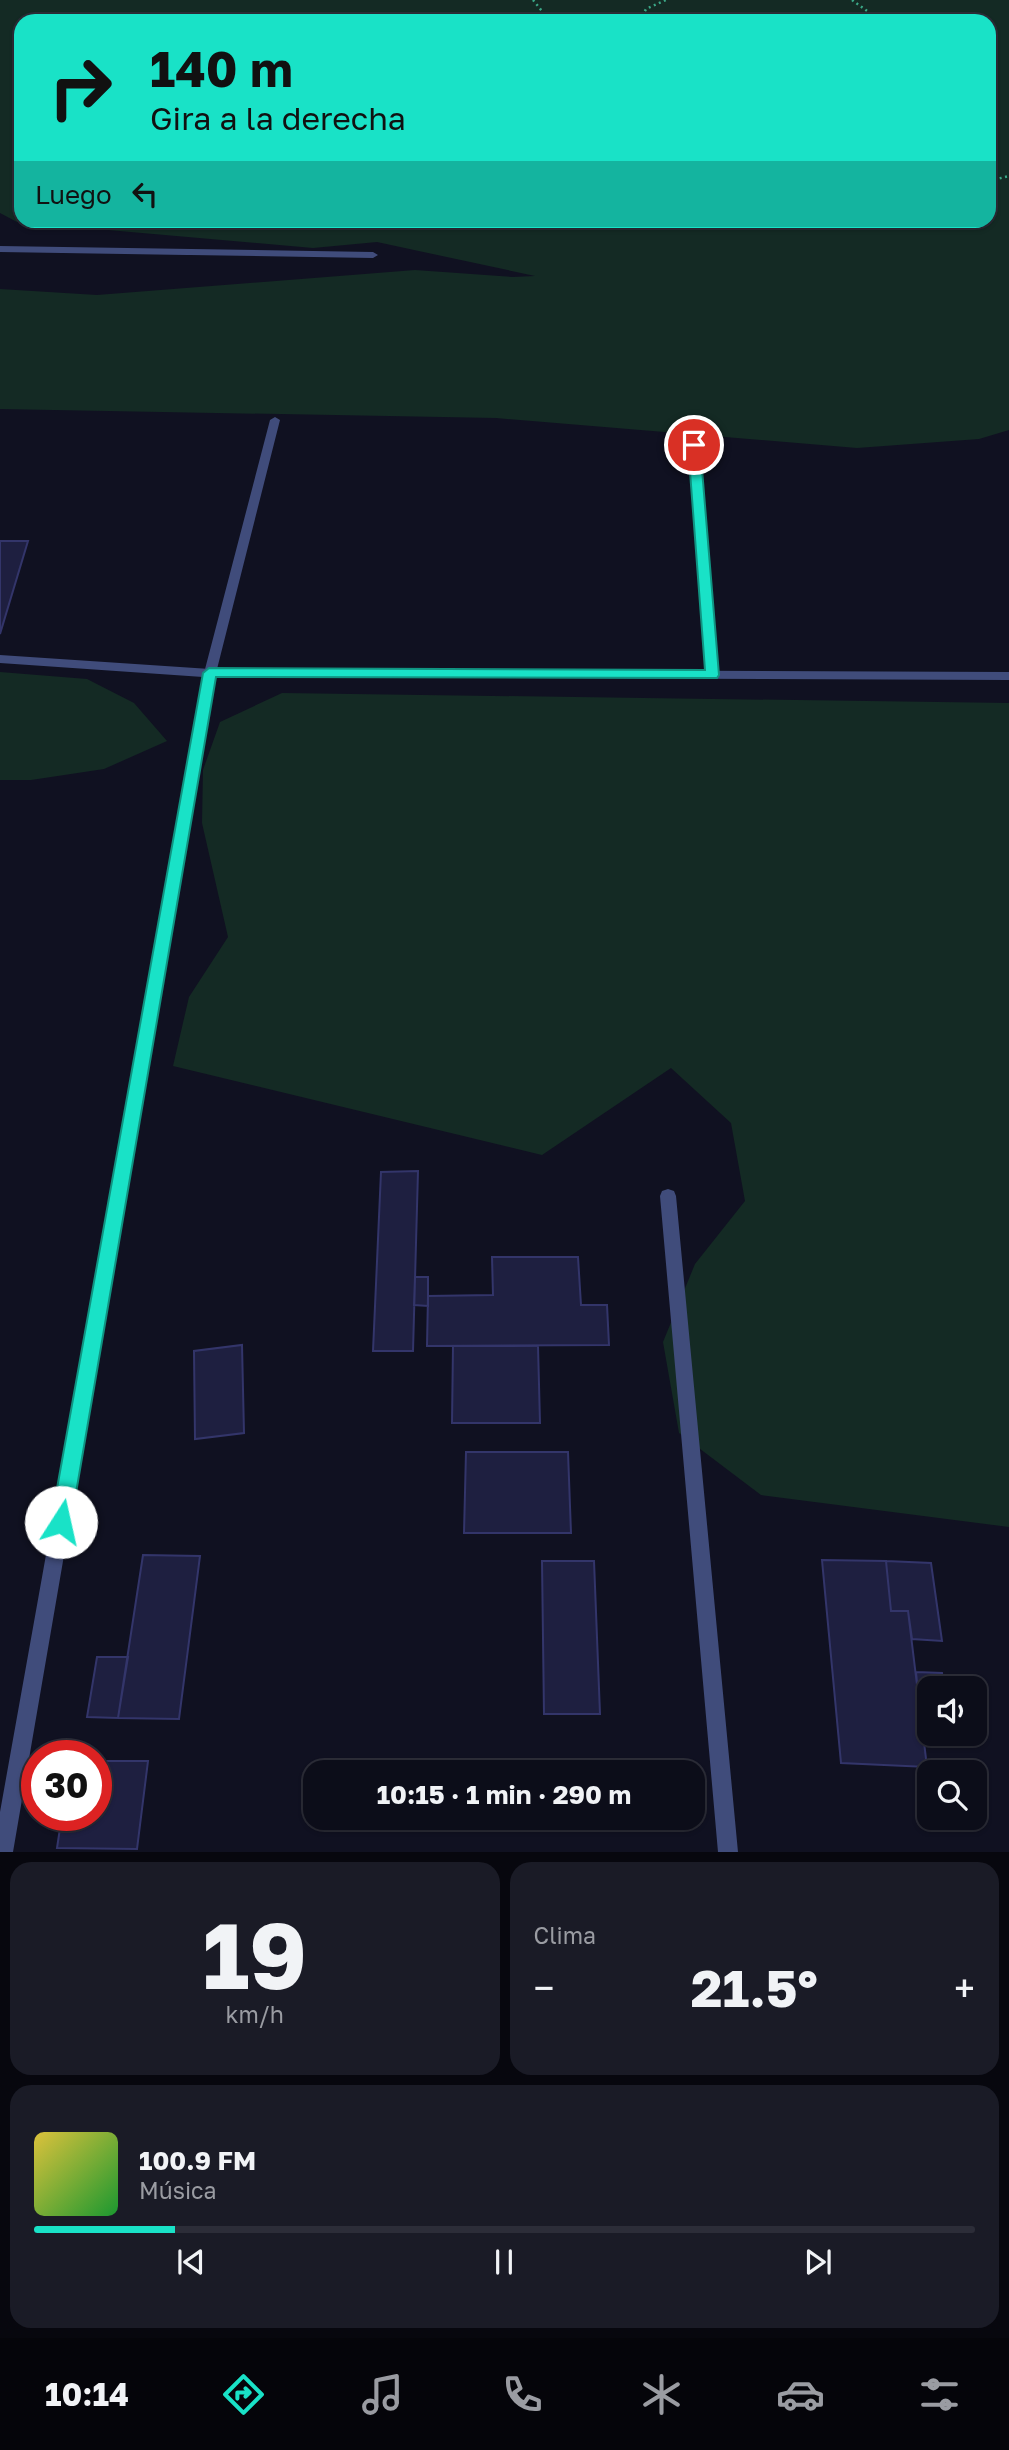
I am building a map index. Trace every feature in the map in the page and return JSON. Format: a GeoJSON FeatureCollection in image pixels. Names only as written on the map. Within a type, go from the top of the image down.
{"type":"FeatureCollection","features":[{"type":"Feature","properties":{"kind":"street"},"geometry":{"type":"LineString","coordinates":[[0,249],[373,255]]}},
{"type":"Feature","properties":{"kind":"street"},"geometry":{"type":"LineString","coordinates":[[3,1852],[209,673],[275,420]]}},
{"type":"Feature","properties":{"kind":"street"},"geometry":{"type":"LineString","coordinates":[[694,445],[712,675]]}},
{"type":"Feature","properties":{"kind":"street"},"geometry":{"type":"LineString","coordinates":[[0,659],[209,673],[1009,676]]}},
{"type":"Feature","properties":{"kind":"street"},"geometry":{"type":"LineString","coordinates":[[668,1196],[729,1852]]}},
{"type":"Feature","properties":{"kind":"path"},"geometry":{"type":"LineString","coordinates":[[533,0],[544,14]]}},
{"type":"Feature","properties":{"kind":"path"},"geometry":{"type":"LineString","coordinates":[[644,14],[646,9],[667,0]]}},
{"type":"Feature","properties":{"kind":"path"},"geometry":{"type":"LineString","coordinates":[[852,0],[871,14]]}},
{"type":"Feature","properties":{"kind":"green space"},"geometry":{"type":"Polygon","coordinates":[[[0,0],[1009,0],[1009,430],[979,439],[857,448],[496,418],[0,409],[0,289],[97,295],[415,270],[535,276],[377,242],[313,248],[85,228],[996,228],[996,14],[14,14],[14,220],[0,213],[0,0]]]}},
{"type":"Feature","properties":{"kind":"green space"},"geometry":{"type":"Polygon","coordinates":[[[0,672],[87,679],[134,703],[167,741],[104,769],[31,780],[0,780],[0,672]]]}},
{"type":"Feature","properties":{"kind":"green space"},"geometry":{"type":"Polygon","coordinates":[[[282,693],[1009,703],[1009,1527],[761,1495],[679,1433],[663,1342],[695,1264],[745,1201],[731,1123],[671,1068],[542,1155],[173,1066],[189,997],[228,937],[202,823],[203,770],[220,722],[282,693]]]}},
{"type":"Feature","properties":{"kind":"building"},"geometry":{"type":"Polygon","coordinates":[[[0,541],[28,541],[0,634],[0,541]]]}},
{"type":"Feature","properties":{"kind":"building"},"geometry":{"type":"Polygon","coordinates":[[[418,1171],[413,1351],[373,1351],[381,1172],[418,1171]]]}},
{"type":"Feature","properties":{"kind":"building"},"geometry":{"type":"Polygon","coordinates":[[[492,1257],[578,1257],[581,1305],[607,1305],[609,1345],[427,1346],[428,1296],[493,1295],[492,1257]]]}},
{"type":"Feature","properties":{"kind":"building"},"geometry":{"type":"Polygon","coordinates":[[[415,1277],[428,1277],[428,1306],[414,1305],[415,1277]]]}},
{"type":"Feature","properties":{"kind":"building"},"geometry":{"type":"Polygon","coordinates":[[[242,1345],[244,1433],[195,1439],[194,1351],[242,1345]]]}},
{"type":"Feature","properties":{"kind":"building"},"geometry":{"type":"Polygon","coordinates":[[[453,1346],[538,1346],[540,1423],[452,1423],[453,1346]]]}},
{"type":"Feature","properties":{"kind":"building"},"geometry":{"type":"Polygon","coordinates":[[[466,1452],[568,1452],[571,1533],[464,1533],[466,1452]]]}},
{"type":"Feature","properties":{"kind":"building"},"geometry":{"type":"Polygon","coordinates":[[[143,1555],[200,1556],[179,1719],[118,1718],[143,1555]]]}},
{"type":"Feature","properties":{"kind":"building"},"geometry":{"type":"Polygon","coordinates":[[[822,1560],[886,1561],[891,1611],[908,1611],[917,1685],[917,1746],[924,1746],[926,1760],[917,1760],[917,1767],[841,1763],[822,1560]]]}},
{"type":"Feature","properties":{"kind":"building"},"geometry":{"type":"Polygon","coordinates":[[[542,1561],[594,1561],[600,1714],[544,1714],[542,1561]]]}},
{"type":"Feature","properties":{"kind":"building"},"geometry":{"type":"Polygon","coordinates":[[[886,1561],[931,1563],[942,1641],[912,1639],[908,1611],[891,1611],[886,1561]]]}},
{"type":"Feature","properties":{"kind":"building"},"geometry":{"type":"Polygon","coordinates":[[[97,1657],[128,1657],[118,1718],[87,1717],[97,1657]]]}},
{"type":"Feature","properties":{"kind":"building"},"geometry":{"type":"Polygon","coordinates":[[[916,1672],[942,1673],[942,1676],[917,1676],[917,1682],[916,1672]]]}},
{"type":"Feature","properties":{"kind":"building"},"geometry":{"type":"Polygon","coordinates":[[[112,1761],[148,1761],[137,1849],[57,1848],[60,1831],[112,1831],[112,1761]]]}},
{"type":"Feature","properties":{"kind":"route"},"geometry":{"type":"LineString","coordinates":[[61,1522],[209,673],[712,675],[694,445]]}}]}
